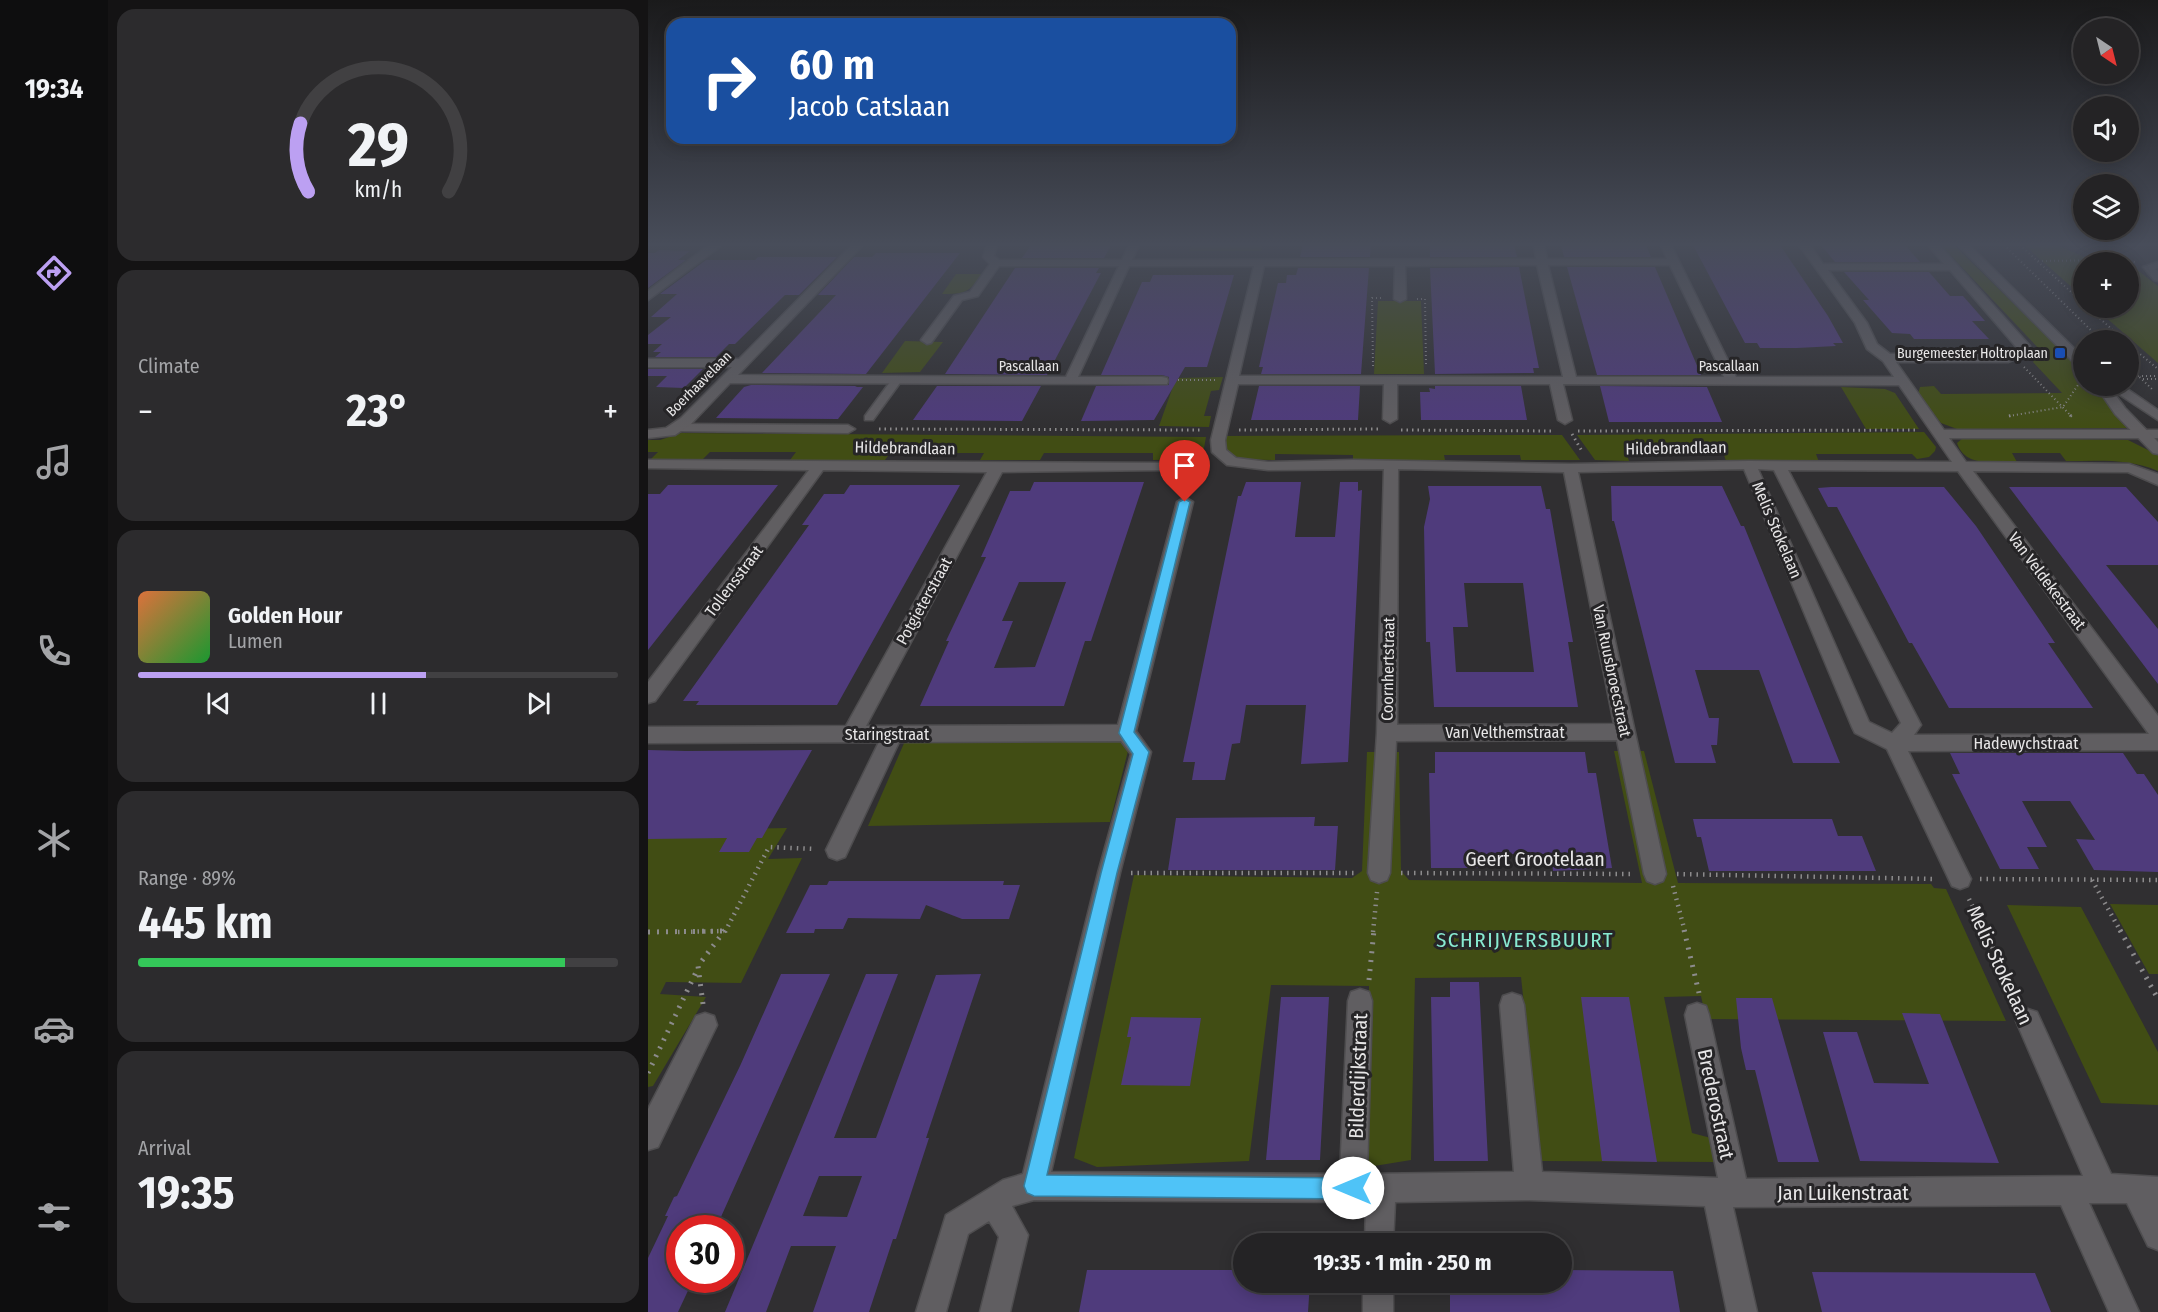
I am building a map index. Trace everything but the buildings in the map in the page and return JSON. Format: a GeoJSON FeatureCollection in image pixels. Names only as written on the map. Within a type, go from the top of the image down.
{"type":"FeatureCollection","features":[{"type":"Feature","properties":{"kind":"street","name":"Boerhaavelaan"},"geometry":{"type":"LineString","coordinates":[[653,434],[679,428],[798,306]]}},
{"type":"Feature","properties":{"kind":"street"},"geometry":{"type":"LineString","coordinates":[[927,340],[952,306]]}},
{"type":"Feature","properties":{"kind":"street"},"geometry":{"type":"LineString","coordinates":[[1070,381],[1105,306]]}},
{"type":"Feature","properties":{"kind":"street"},"geometry":{"type":"LineString","coordinates":[[1232,462],[1219,452],[1220,430],[1250,306]]}},
{"type":"Feature","properties":{"kind":"street"},"geometry":{"type":"LineString","coordinates":[[1553,306],[1571,381]]}},
{"type":"Feature","properties":{"kind":"street"},"geometry":{"type":"LineString","coordinates":[[1696,306],[1732,381]]}},
{"type":"Feature","properties":{"kind":"street","name":"Van Veldekestraat"},"geometry":{"type":"LineString","coordinates":[[1848,306],[1867,333],[1866,340],[1869,345],[1887,358],[1963,468],[2158,731]]}},
{"type":"Feature","properties":{"kind":"street"},"geometry":{"type":"LineString","coordinates":[[1887,358],[2014,356],[2024,351],[2024,346],[1988,306]]}},
{"type":"Feature","properties":{"kind":"street"},"geometry":{"type":"LineString","coordinates":[[2024,306],[2073,355]]}},
{"type":"Feature","properties":{"kind":"street"},"geometry":{"type":"LineString","coordinates":[[2033,306],[2073,345]]}},
{"type":"Feature","properties":{"kind":"street"},"geometry":{"type":"LineString","coordinates":[[648,363],[743,363]]}},
{"type":"Feature","properties":{"kind":"street","name":"Pascallaan"},"geometry":{"type":"LineString","coordinates":[[726,379],[1162,381]]}},
{"type":"Feature","properties":{"kind":"street","name":"Pascallaan"},"geometry":{"type":"LineString","coordinates":[[1232,380],[1901,381]]}},
{"type":"Feature","properties":{"kind":"street"},"geometry":{"type":"LineString","coordinates":[[1391,381],[1392,426]]}},
{"type":"Feature","properties":{"kind":"street"},"geometry":{"type":"LineString","coordinates":[[1556,381],[1567,425]]}},
{"type":"Feature","properties":{"kind":"street"},"geometry":{"type":"LineString","coordinates":[[2109,396],[2120,411],[2158,450]]}},
{"type":"Feature","properties":{"kind":"street"},"geometry":{"type":"LineString","coordinates":[[2129,396],[2158,416]]}},
{"type":"Feature","properties":{"kind":"street","name":"Hildebrandlaan"},"geometry":{"type":"LineString","coordinates":[[679,428],[848,429]]}},
{"type":"Feature","properties":{"kind":"street"},"geometry":{"type":"LineString","coordinates":[[1938,432],[2158,434]]}},
{"type":"Feature","properties":{"kind":"street","name":"Hildebrandlaan"},"geometry":{"type":"LineString","coordinates":[[1232,462],[1268,466],[1353,464],[1570,468],[1920,465],[1963,468],[2129,468],[2146,472],[2158,480]]}},
{"type":"Feature","properties":{"kind":"street","name":"Hildebrandlaan"},"geometry":{"type":"LineString","coordinates":[[648,464],[997,468],[1162,466]]}},
{"type":"Feature","properties":{"kind":"street","name":"Tollensstraat"},"geometry":{"type":"LineString","coordinates":[[648,696],[820,465]]}},
{"type":"Feature","properties":{"kind":"street","name":"Melis Stokelaan"},"geometry":{"type":"LineString","coordinates":[[1749,465],[1862,727],[1894,743],[1911,725],[1779,466]]}},
{"type":"Feature","properties":{"kind":"street","name":"Coornhertstraat"},"geometry":{"type":"LineString","coordinates":[[1379,873],[1386,733],[1391,466]]}},
{"type":"Feature","properties":{"kind":"street","name":"Potgieterstraat"},"geometry":{"type":"LineString","coordinates":[[852,734],[997,468]]}},
{"type":"Feature","properties":{"kind":"street","name":"Van Ruusbroecstraat"},"geometry":{"type":"LineString","coordinates":[[1570,468],[1624,732],[1663,874]]}},
{"type":"Feature","properties":{"kind":"street"},"geometry":{"type":"LineString","coordinates":[[1034,1186],[1109,873],[1141,752],[1126,733],[1185,502]]}},
{"type":"Feature","properties":{"kind":"street","name":"Van Velthemstraat"},"geometry":{"type":"LineString","coordinates":[[1386,733],[1624,732]]}},
{"type":"Feature","properties":{"kind":"street","name":"Staringstraat"},"geometry":{"type":"LineString","coordinates":[[648,735],[1126,733]]}},
{"type":"Feature","properties":{"kind":"street"},"geometry":{"type":"LineString","coordinates":[[837,850],[893,734]]}},
{"type":"Feature","properties":{"kind":"street","name":"Hadewychstraat"},"geometry":{"type":"LineString","coordinates":[[1894,743],[2158,742]]}},
{"type":"Feature","properties":{"kind":"street"},"geometry":{"type":"LineString","coordinates":[[1894,743],[1960,879]]}},
{"type":"Feature","properties":{"kind":"street","name":"Bilderdijkstraat"},"geometry":{"type":"LineString","coordinates":[[1360,1001],[1367,1188],[1377,1233]]}},
{"type":"Feature","properties":{"kind":"street"},"geometry":{"type":"LineString","coordinates":[[1512,1005],[1529,1186]]}},
{"type":"Feature","properties":{"kind":"street","name":"Brederostraat"},"geometry":{"type":"LineString","coordinates":[[1697,1015],[1726,1193],[1742,1312]]}},
{"type":"Feature","properties":{"kind":"street","name":"Melis Stokelaan"},"geometry":{"type":"LineString","coordinates":[[2028,1021],[2103,1188]]}},
{"type":"Feature","properties":{"kind":"street"},"geometry":{"type":"LineString","coordinates":[[648,1137],[705,1025]]}},
{"type":"Feature","properties":{"kind":"street","name":"Jan Luikenstraat"},"geometry":{"type":"LineString","coordinates":[[931,1312],[956,1224],[1013,1190],[1034,1186],[1367,1188],[1529,1186],[1726,1193],[2069,1191],[2103,1188],[2147,1191]]}},
{"type":"Feature","properties":{"kind":"street"},"geometry":{"type":"LineString","coordinates":[[2069,1191],[2124,1312]]}},
{"type":"Feature","properties":{"kind":"street"},"geometry":{"type":"LineString","coordinates":[[2147,1191],[2158,1236]]}},
{"type":"Feature","properties":{"kind":"street"},"geometry":{"type":"LineString","coordinates":[[994,1203],[1014,1236],[995,1312]]}},
{"type":"Feature","properties":{"kind":"street"},"geometry":{"type":"LineString","coordinates":[[1378,1293],[1378,1312]]}},
{"type":"Feature","properties":{"kind":"lane"},"geometry":{"type":"LineString","coordinates":[[869,418],[897,380]]}},
{"type":"Feature","properties":{"kind":"path"},"geometry":{"type":"LineString","coordinates":[[1372,306],[1373,381]]}},
{"type":"Feature","properties":{"kind":"path"},"geometry":{"type":"LineString","coordinates":[[1425,306],[1426,381]]}},
{"type":"Feature","properties":{"kind":"path"},"geometry":{"type":"LineString","coordinates":[[2067,306],[2091,330]]}},
{"type":"Feature","properties":{"kind":"path"},"geometry":{"type":"LineString","coordinates":[[2099,318],[2113,330]]}},
{"type":"Feature","properties":{"kind":"path"},"geometry":{"type":"LineString","coordinates":[[2139,353],[2158,369]]}},
{"type":"Feature","properties":{"kind":"path"},"geometry":{"type":"LineString","coordinates":[[2014,356],[2088,433]]}},
{"type":"Feature","properties":{"kind":"path"},"geometry":{"type":"LineString","coordinates":[[2139,376],[2158,378]]}},
{"type":"Feature","properties":{"kind":"path"},"geometry":{"type":"LineString","coordinates":[[2139,376],[2158,394]]}},
{"type":"Feature","properties":{"kind":"path"},"geometry":{"type":"LineString","coordinates":[[2142,379],[2158,378]]}},
{"type":"Feature","properties":{"kind":"path"},"geometry":{"type":"LineString","coordinates":[[1162,381],[1232,380]]}},
{"type":"Feature","properties":{"kind":"path"},"geometry":{"type":"LineString","coordinates":[[2005,416],[2062,407],[2073,391]]}},
{"type":"Feature","properties":{"kind":"path"},"geometry":{"type":"LineString","coordinates":[[1567,425],[1592,467]]}},
{"type":"Feature","properties":{"kind":"path","name":"Hildebrandlaan"},"geometry":{"type":"LineString","coordinates":[[848,429],[1220,430],[1567,425],[1938,432]]}},
{"type":"Feature","properties":{"kind":"path"},"geometry":{"type":"LineString","coordinates":[[1162,466],[1220,467],[1232,462]]}},
{"type":"Feature","properties":{"kind":"path"},"geometry":{"type":"LineString","coordinates":[[648,1073],[698,966],[725,931],[769,847],[837,850]]}},
{"type":"Feature","properties":{"kind":"path","name":"Geert Grootelaan"},"geometry":{"type":"LineString","coordinates":[[1109,873],[1663,874],[2158,880]]}},
{"type":"Feature","properties":{"kind":"path"},"geometry":{"type":"LineString","coordinates":[[1360,1001],[1369,981],[1379,873]]}},
{"type":"Feature","properties":{"kind":"path"},"geometry":{"type":"LineString","coordinates":[[1663,874],[1699,987],[1697,1015]]}},
{"type":"Feature","properties":{"kind":"path","name":"Melis Stokelaan"},"geometry":{"type":"LineString","coordinates":[[1960,879],[2028,1021]]}},
{"type":"Feature","properties":{"kind":"path"},"geometry":{"type":"LineString","coordinates":[[2091,880],[2158,999]]}},
{"type":"Feature","properties":{"kind":"path"},"geometry":{"type":"LineString","coordinates":[[648,932],[725,931]]}},
{"type":"Feature","properties":{"kind":"path"},"geometry":{"type":"LineString","coordinates":[[698,966],[705,1025]]}},
{"type":"Feature","properties":{"kind":"green space"},"geometry":{"type":"Polygon","coordinates":[[[1378,306],[1421,306],[1424,374],[1374,374],[1378,306]]]}},
{"type":"Feature","properties":{"kind":"green space"},"geometry":{"type":"Polygon","coordinates":[[[1999,306],[2016,306],[2073,362],[2073,396],[2104,396],[2129,428],[1957,429],[1941,423],[1918,394],[1920,387],[1934,386],[1941,394],[2062,393],[2033,362],[2041,351],[1999,306]]]}},
{"type":"Feature","properties":{"kind":"green space"},"geometry":{"type":"Polygon","coordinates":[[[2139,306],[2158,306],[2158,363],[2139,346],[2139,330],[2120,330],[2106,318],[2139,318],[2139,306]]]}},
{"type":"Feature","properties":{"kind":"green space"},"geometry":{"type":"Polygon","coordinates":[[[905,341],[943,342],[920,372],[882,373],[905,341]]]}},
{"type":"Feature","properties":{"kind":"green space"},"geometry":{"type":"Polygon","coordinates":[[[1223,377],[1219,390],[1211,391],[1204,416],[1211,416],[1209,427],[1159,426],[1176,378],[1223,377]]]}},
{"type":"Feature","properties":{"kind":"green space"},"geometry":{"type":"Polygon","coordinates":[[[1841,387],[1885,389],[1895,393],[1919,429],[1866,429],[1841,387]]]}},
{"type":"Feature","properties":{"kind":"green space"},"geometry":{"type":"Polygon","coordinates":[[[1924,432],[1936,447],[1929,457],[1917,459],[1912,454],[1816,454],[1819,462],[1726,461],[1724,455],[1627,455],[1629,461],[1595,460],[1577,435],[1924,432]]]}},
{"type":"Feature","properties":{"kind":"green space"},"geometry":{"type":"Polygon","coordinates":[[[681,433],[1206,437],[1202,459],[1153,460],[1153,453],[1044,453],[1040,460],[980,460],[984,453],[890,453],[885,460],[790,460],[796,452],[710,452],[702,460],[650,460],[658,452],[648,452],[648,440],[660,440],[681,433]]]}},
{"type":"Feature","properties":{"kind":"green space"},"geometry":{"type":"Polygon","coordinates":[[[1562,435],[1580,460],[1521,460],[1520,455],[1444,455],[1445,460],[1353,460],[1353,455],[1275,454],[1275,460],[1226,459],[1222,436],[1562,435]]]}},
{"type":"Feature","properties":{"kind":"green space"},"geometry":{"type":"Polygon","coordinates":[[[1963,438],[2128,440],[2158,455],[2158,471],[2125,462],[2066,461],[2060,453],[2012,453],[2017,462],[1982,462],[1967,457],[1961,451],[1957,443],[1963,438]]]}},
{"type":"Feature","properties":{"kind":"green space"},"geometry":{"type":"Polygon","coordinates":[[[1117,740],[1125,745],[1128,751],[1110,822],[868,826],[905,741],[1117,740]]]}},
{"type":"Feature","properties":{"kind":"green space"},"geometry":{"type":"Polygon","coordinates":[[[1614,751],[1644,751],[1678,883],[1931,884],[1934,888],[1946,889],[2006,1021],[1706,1019],[1701,996],[1664,997],[1692,1133],[1711,1138],[1716,1162],[1541,1161],[1521,977],[1415,978],[1411,1160],[1368,1167],[1369,986],[1271,985],[1249,1161],[1097,1167],[1074,1158],[1134,875],[1352,878],[1362,871],[1367,752],[1399,752],[1401,871],[1409,880],[1642,883],[1614,751]]]}},
{"type":"Feature","properties":{"kind":"green space"},"geometry":{"type":"Polygon","coordinates":[[[787,828],[768,859],[802,858],[741,983],[666,982],[660,994],[706,997],[653,1086],[648,1087],[648,831],[787,828]]]}},
{"type":"Feature","properties":{"kind":"green space"},"geometry":{"type":"Polygon","coordinates":[[[2110,904],[2158,905],[2158,974],[2149,974],[2110,904]]]}},
{"type":"Feature","properties":{"kind":"green space"},"geometry":{"type":"Polygon","coordinates":[[[2007,905],[2081,907],[2158,1052],[2158,1105],[2101,1103],[2007,905]]]}},
{"type":"Feature","properties":{"kind":"place","name":"Burgemeester Holtroplaan"},"geometry":{"type":"Point","coordinates":[2060,353]}},
{"type":"Feature","properties":{"kind":"district","name":"SCHRIJVERSBUURT"},"geometry":{"type":"Point","coordinates":[1525,940]}},
{"type":"Feature","properties":{"kind":"route"},"geometry":{"type":"LineString","coordinates":[[1185,502],[1126,733],[1141,752],[1109,873],[1034,1186],[1353,1188]]}}]}
